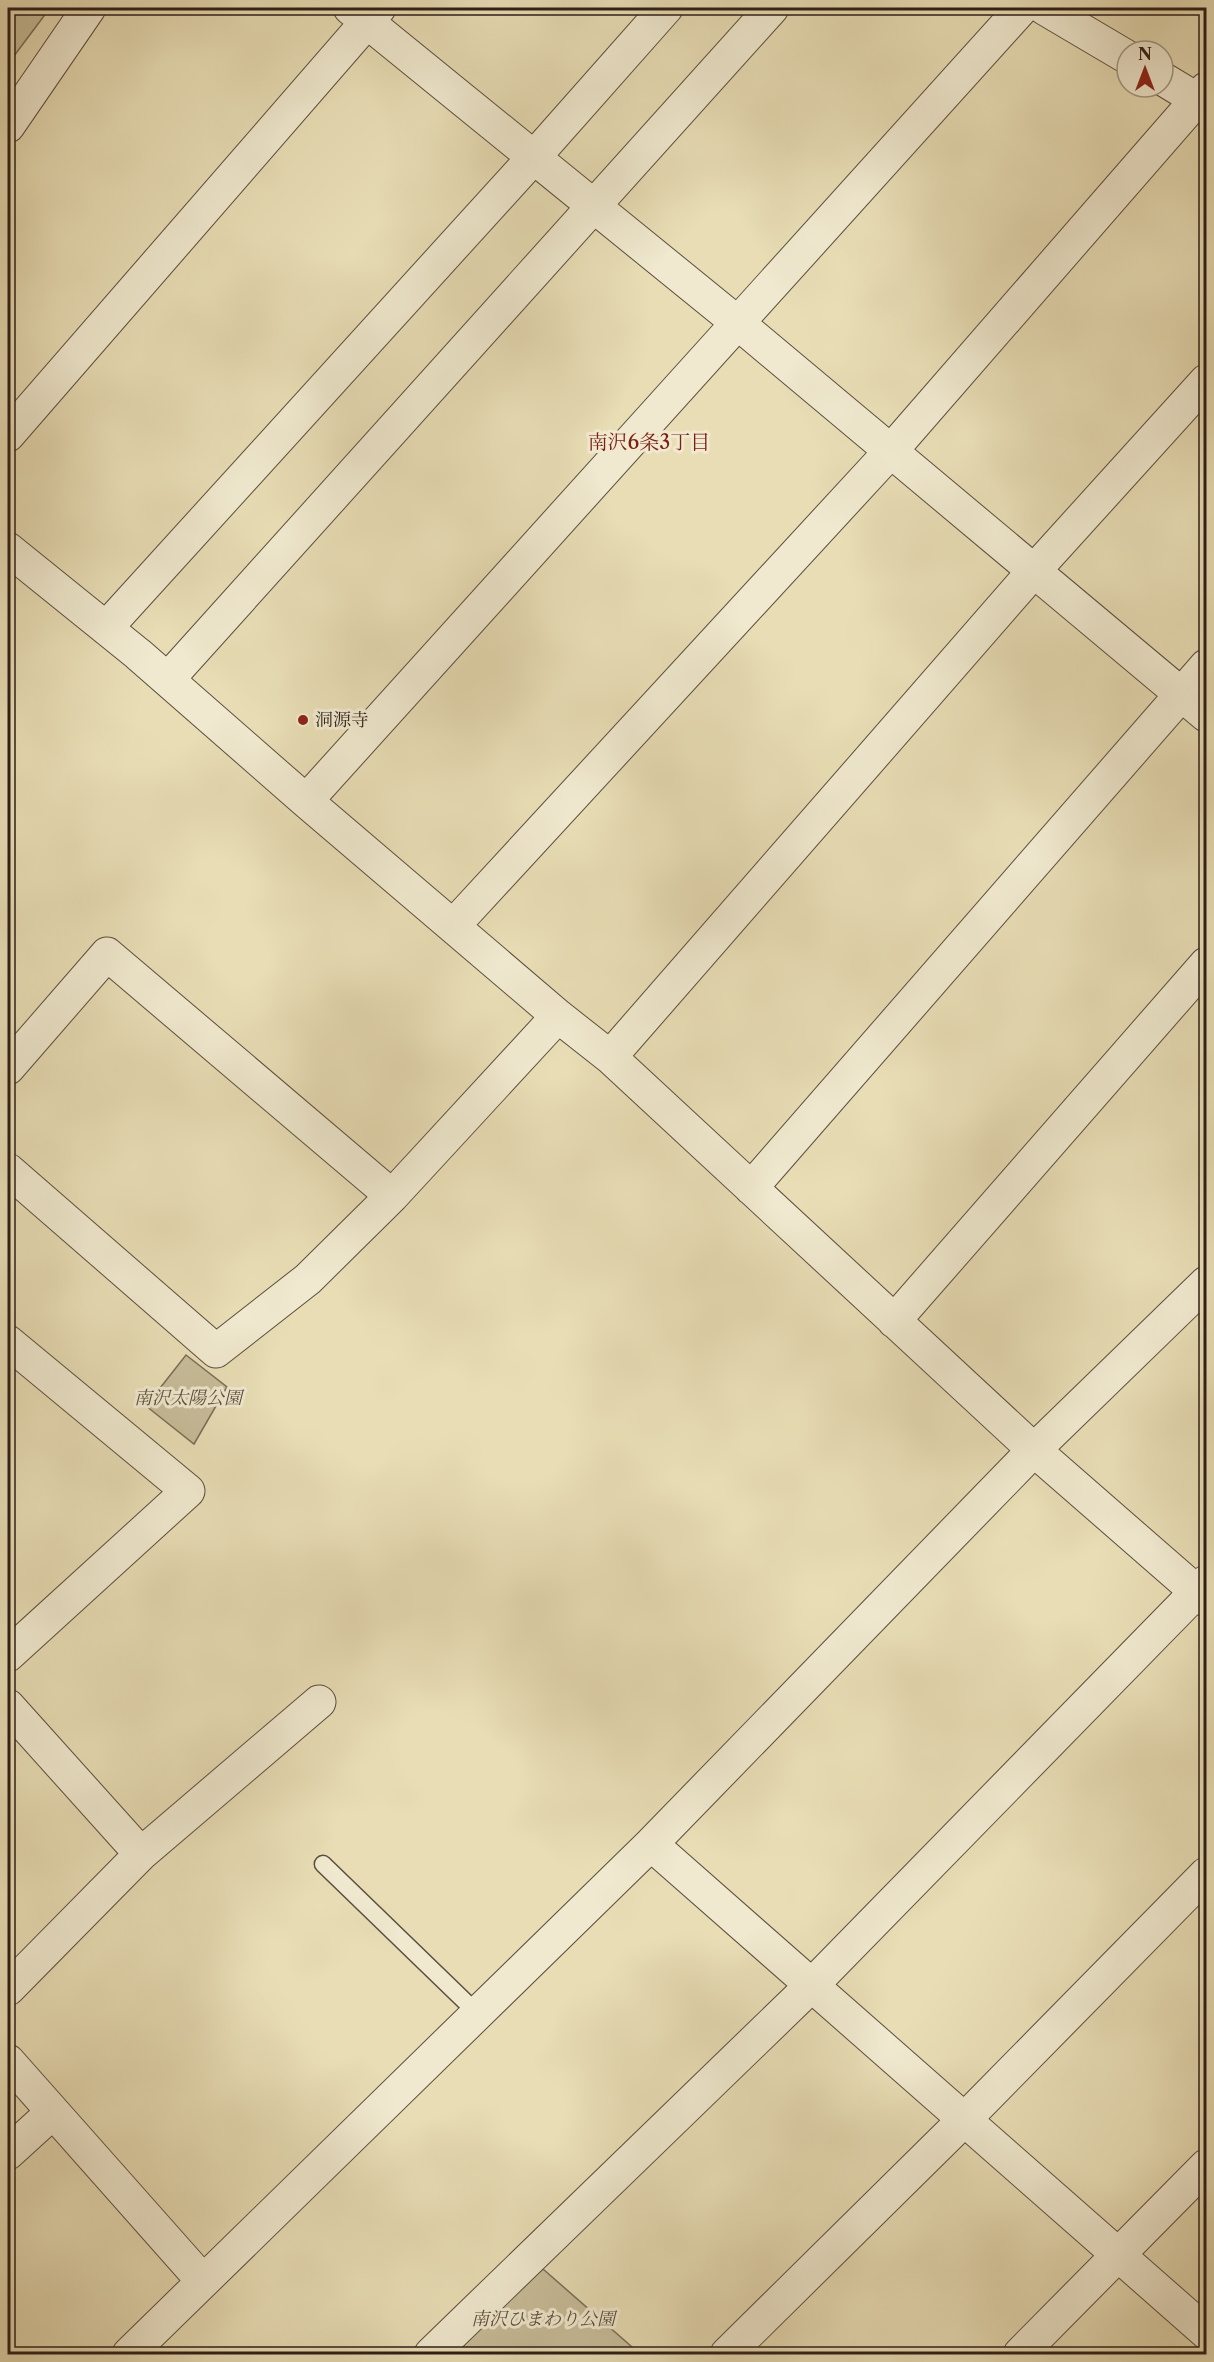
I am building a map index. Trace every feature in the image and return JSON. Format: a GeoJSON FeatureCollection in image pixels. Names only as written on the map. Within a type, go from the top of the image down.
{"type":"FeatureCollection","features":[{"type":"Feature","properties":{"kind":"street"},"geometry":{"type":"LineString","coordinates":[[8,126],[89,8]]}},
{"type":"Feature","properties":{"kind":"street"},"geometry":{"type":"LineString","coordinates":[[106,628],[535,156],[666,8]]}},
{"type":"Feature","properties":{"kind":"street"},"geometry":{"type":"LineString","coordinates":[[168,679],[772,8]]}},
{"type":"Feature","properties":{"kind":"street"},"geometry":{"type":"LineString","coordinates":[[306,801],[1022,8]]}},
{"type":"Feature","properties":{"kind":"street"},"geometry":{"type":"LineString","coordinates":[[1044,8],[1115,50]]}},
{"type":"Feature","properties":{"kind":"street"},"geometry":{"type":"LineString","coordinates":[[8,435],[365,12],[1206,715]]}},
{"type":"Feature","properties":{"kind":"street"},"geometry":{"type":"LineString","coordinates":[[454,925],[890,452],[1203,98],[1175,85]]}},
{"type":"Feature","properties":{"kind":"street"},"geometry":{"type":"LineString","coordinates":[[610,1057],[1033,572],[1206,381]]}},
{"type":"Feature","properties":{"kind":"street"},"geometry":{"type":"LineString","coordinates":[[8,549],[168,679],[306,801],[558,1016],[610,1057],[1034,1450],[1203,1592],[812,1985],[431,2355]]}},
{"type":"Feature","properties":{"kind":"street"},"geometry":{"type":"LineString","coordinates":[[751,1188],[1206,666]]}},
{"type":"Feature","properties":{"kind":"street"},"geometry":{"type":"LineString","coordinates":[[8,1068],[108,954],[392,1196]]}},
{"type":"Feature","properties":{"kind":"street"},"geometry":{"type":"LineString","coordinates":[[894,1321],[1206,964]]}},
{"type":"Feature","properties":{"kind":"street"},"geometry":{"type":"LineString","coordinates":[[8,1170],[216,1351],[308,1279],[392,1196],[558,1016]]}},
{"type":"Feature","properties":{"kind":"street"},"geometry":{"type":"LineString","coordinates":[[129,2355],[651,1844],[1034,1450],[1206,1282]]}},
{"type":"Feature","properties":{"kind":"street"},"geometry":{"type":"LineString","coordinates":[[8,1342],[188,1491],[8,1655]]}},
{"type":"Feature","properties":{"kind":"street"},"geometry":{"type":"LineString","coordinates":[[8,1989],[141,1854],[319,1702]]}},
{"type":"Feature","properties":{"kind":"street"},"geometry":{"type":"LineString","coordinates":[[8,1706],[141,1854]]}},
{"type":"Feature","properties":{"kind":"street"},"geometry":{"type":"LineString","coordinates":[[651,1844],[1206,2332]]}},
{"type":"Feature","properties":{"kind":"street"},"geometry":{"type":"LineString","coordinates":[[727,2355],[965,2119],[1206,1874]]}},
{"type":"Feature","properties":{"kind":"street"},"geometry":{"type":"LineString","coordinates":[[8,2061],[203,2281]]}},
{"type":"Feature","properties":{"kind":"street"},"geometry":{"type":"LineString","coordinates":[[8,2153],[52,2112]]}},
{"type":"Feature","properties":{"kind":"street"},"geometry":{"type":"LineString","coordinates":[[1020,2355],[1206,2166]]}},
{"type":"Feature","properties":{"kind":"lane"},"geometry":{"type":"LineString","coordinates":[[323,1864],[477,2013]]}},
{"type":"Feature","properties":{"kind":"green space"},"geometry":{"type":"Polygon","coordinates":[[[8,8],[50,8],[8,64],[8,8]]]}},
{"type":"Feature","properties":{"kind":"green space","name":"南沢太陽公園"},"geometry":{"type":"Polygon","coordinates":[[[186,1355],[227,1387],[194,1444],[146,1406],[186,1355]]]}},
{"type":"Feature","properties":{"kind":"green space","name":"南沢ひまわり公園"},"geometry":{"type":"Polygon","coordinates":[[[543,2269],[640,2354],[447,2354],[543,2269]]]}},
{"type":"Feature","properties":{"kind":"place","name":"洞源寺"},"geometry":{"type":"Point","coordinates":[303,720]}},
{"type":"Feature","properties":{"kind":"district","name":"南沢6条3丁目"},"geometry":{"type":"Point","coordinates":[649,442]}}]}
